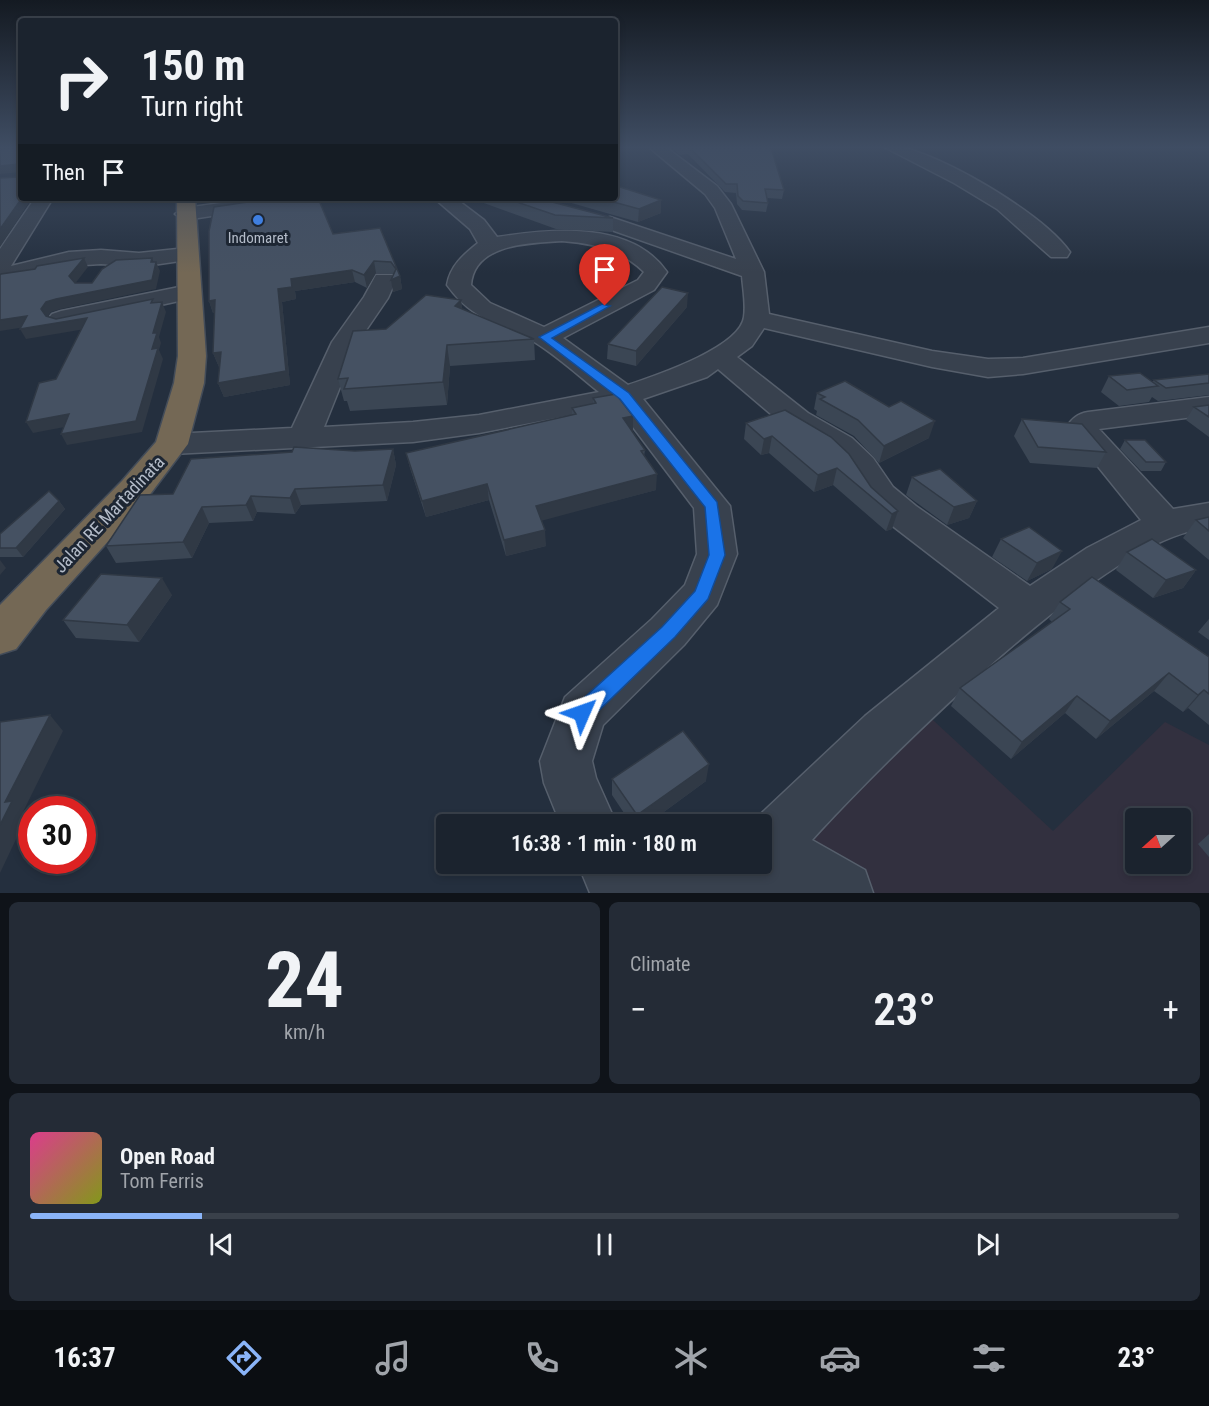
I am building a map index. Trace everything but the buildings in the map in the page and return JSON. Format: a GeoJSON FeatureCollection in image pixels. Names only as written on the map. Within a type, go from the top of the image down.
{"type":"FeatureCollection","features":[{"type":"Feature","properties":{"kind":"highway","name":"Jalan RE Martadinata"},"geometry":{"type":"LineString","coordinates":[[0,636],[30,598],[135,489],[172,444],[189,383],[192,356],[186,206]]}},
{"type":"Feature","properties":{"kind":"street"},"geometry":{"type":"LineString","coordinates":[[172,444],[413,432],[479,424],[624,396],[697,371],[743,340],[757,319],[753,272],[724,208],[711,190]]}},
{"type":"Feature","properties":{"kind":"street"},"geometry":{"type":"LineString","coordinates":[[973,190],[1042,233],[1059,252]]}},
{"type":"Feature","properties":{"kind":"street"},"geometry":{"type":"LineString","coordinates":[[0,265],[42,201]]}},
{"type":"Feature","properties":{"kind":"street"},"geometry":{"type":"LineString","coordinates":[[447,201],[481,229],[488,237],[489,245]]}},
{"type":"Feature","properties":{"kind":"street"},"geometry":{"type":"LineString","coordinates":[[186,206],[250,205]]}},
{"type":"Feature","properties":{"kind":"street"},"geometry":{"type":"LineString","coordinates":[[587,217],[619,225],[753,272]]}},
{"type":"Feature","properties":{"kind":"street"},"geometry":{"type":"LineString","coordinates":[[545,337],[646,285],[656,272],[636,254],[572,236],[550,236],[489,245],[469,261],[460,275],[459,285],[467,296],[481,308],[545,337],[624,396],[712,506],[717,555],[702,594],[668,632],[582,713],[566,761],[570,783],[584,814]]}},
{"type":"Feature","properties":{"kind":"street"},"geometry":{"type":"LineString","coordinates":[[0,275],[51,261],[119,258],[140,260],[187,254]]}},
{"type":"Feature","properties":{"kind":"street"},"geometry":{"type":"LineString","coordinates":[[91,277],[119,258]]}},
{"type":"Feature","properties":{"kind":"street"},"geometry":{"type":"LineString","coordinates":[[304,437],[345,342],[376,298],[384,280]]}},
{"type":"Feature","properties":{"kind":"street"},"geometry":{"type":"LineString","coordinates":[[61,319],[189,292]]}},
{"type":"Feature","properties":{"kind":"street"},"geometry":{"type":"LineString","coordinates":[[757,319],[932,359],[988,368],[1023,366],[1209,335]]}},
{"type":"Feature","properties":{"kind":"street"},"geometry":{"type":"LineString","coordinates":[[720,357],[797,420],[840,445],[861,466],[866,477],[880,495],[903,515],[1030,608]]}},
{"type":"Feature","properties":{"kind":"street"},"geometry":{"type":"LineString","coordinates":[[1165,524],[1082,427],[1088,421],[1209,406]]}},
{"type":"Feature","properties":{"kind":"street"},"geometry":{"type":"LineString","coordinates":[[772,844],[824,786],[937,681],[1030,608],[1096,560],[1165,524],[1185,518],[1209,516]]}},
{"type":"Feature","properties":{"kind":"street"},"geometry":{"type":"LineString","coordinates":[[772,873],[846,892]]}},
{"type":"Feature","properties":{"kind":"street"},"geometry":{"type":"LineString","coordinates":[[612,874],[621,893]]}},
{"type":"Feature","properties":{"kind":"street"},"geometry":{"type":"LineString","coordinates":[[648,893],[682,875],[692,874]]}},
{"type":"Feature","properties":{"kind":"shaded area"},"geometry":{"type":"Polygon","coordinates":[[[921,709],[1053,831],[1165,722],[1209,745],[1209,893],[794,893],[801,830],[921,709]]]}},
{"type":"Feature","properties":{"kind":"place","name":"Indomaret"},"geometry":{"type":"Point","coordinates":[258,220]}},
{"type":"Feature","properties":{"kind":"route"},"geometry":{"type":"LineString","coordinates":[[582,713],[668,632],[702,594],[717,555],[712,506],[624,396],[545,337],[605,306]]}}]}
